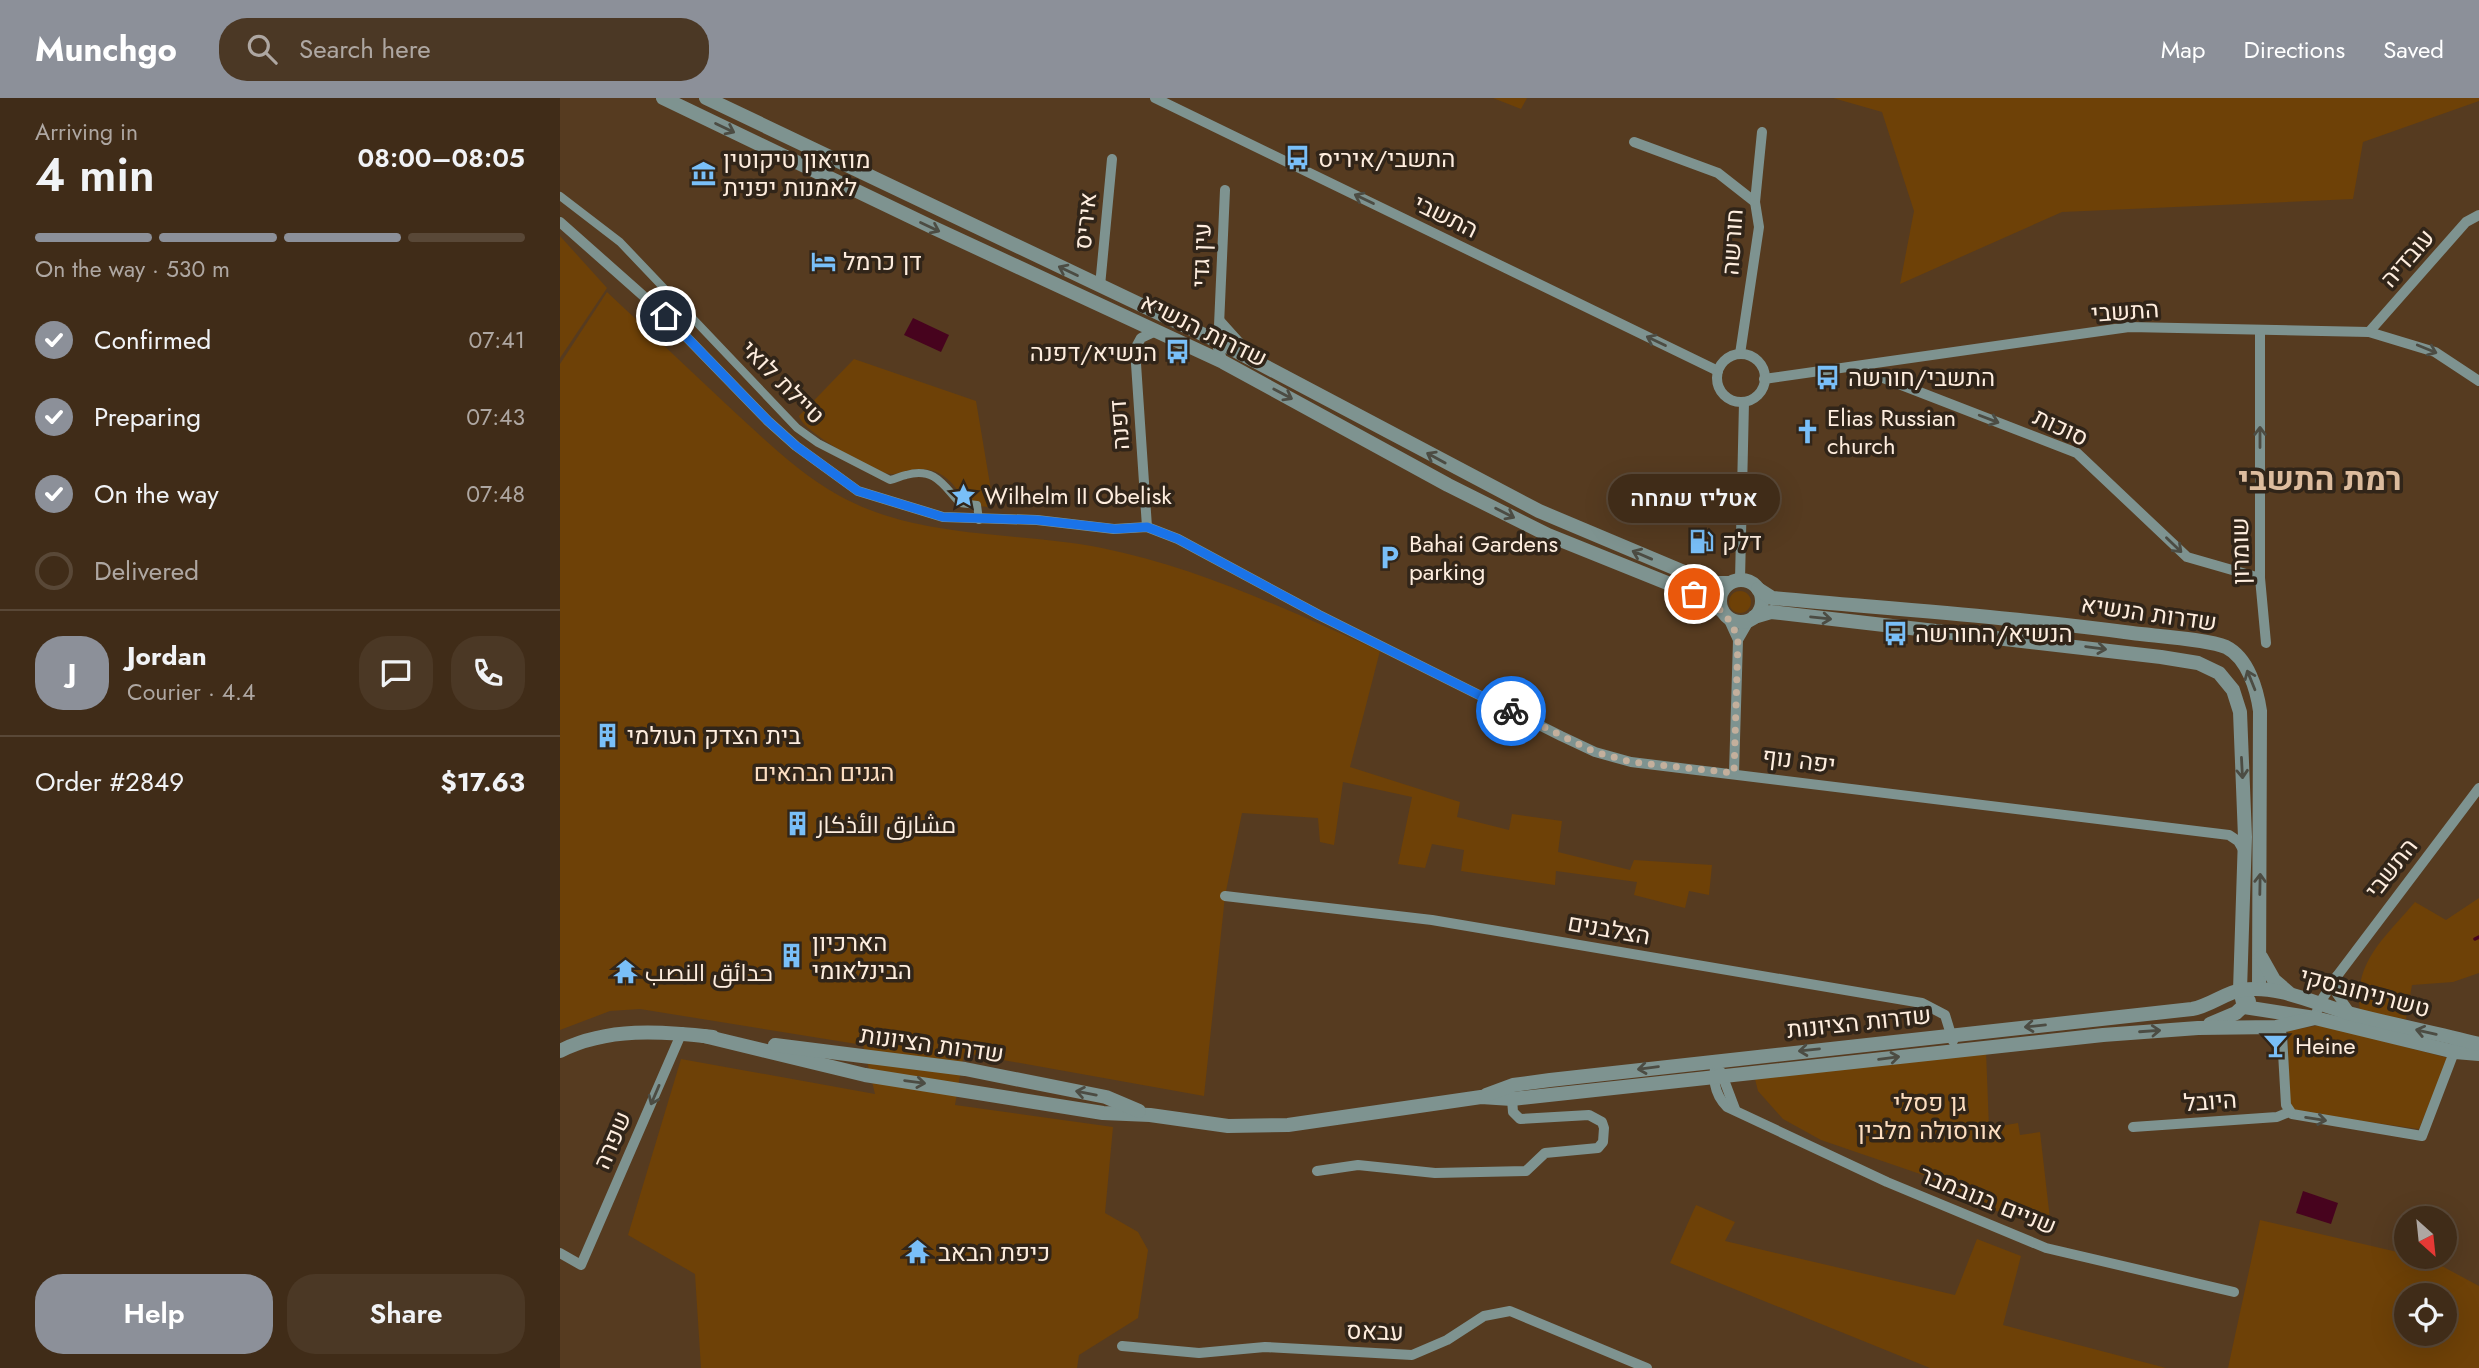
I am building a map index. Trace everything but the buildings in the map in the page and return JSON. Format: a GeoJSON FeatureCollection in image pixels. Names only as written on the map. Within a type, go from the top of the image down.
{"type":"FeatureCollection","features":[{"type":"Feature","properties":{"kind":"street","name":"שדרות הנשיא"},"geometry":{"type":"LineString","coordinates":[[663,98],[1223,362],[1520,521],[1707,598],[1724,614]]}},
{"type":"Feature","properties":{"kind":"street","name":"שדרות הנשיא"},"geometry":{"type":"LineString","coordinates":[[706,98],[1219,342],[1539,511],[1710,583],[1735,582]]}},
{"type":"Feature","properties":{"kind":"street","name":"התשבי"},"geometry":{"type":"LineString","coordinates":[[1156,98],[1718,371]]}},
{"type":"Feature","properties":{"kind":"street","name":"חורשה"},"geometry":{"type":"LineString","coordinates":[[1740,355],[1759,226],[1755,202],[1762,132]]}},
{"type":"Feature","properties":{"kind":"street"},"geometry":{"type":"LineString","coordinates":[[1634,142],[1718,173],[1755,202]]}},
{"type":"Feature","properties":{"kind":"street","name":"איריס"},"geometry":{"type":"LineString","coordinates":[[1100,286],[1112,159]]}},
{"type":"Feature","properties":{"kind":"street","name":"עין גדי"},"geometry":{"type":"LineString","coordinates":[[1223,362],[1219,342],[1225,190]]}},
{"type":"Feature","properties":{"kind":"street","name":"טיילת לואי"},"geometry":{"type":"LineString","coordinates":[[560,196],[620,242],[797,428],[818,443],[890,480],[918,473],[934,475],[948,486],[960,503],[977,505],[979,520]]}},
{"type":"Feature","properties":{"kind":"street","name":"עובדיה"},"geometry":{"type":"LineString","coordinates":[[2369,332],[2466,222],[2479,215]]}},
{"type":"Feature","properties":{"kind":"street","name":"יפה נוף"},"geometry":{"type":"LineString","coordinates":[[560,222],[666,316],[768,421],[834,475],[858,491],[899,506],[943,517],[1037,520],[1115,529],[1147,527],[1178,539],[1319,615],[1595,752],[1650,766],[1734,773],[2229,835]]}},
{"type":"Feature","properties":{"kind":"street","name":"עין גדי"},"geometry":{"type":"LineString","coordinates":[[1220,321],[1256,362]]}},
{"type":"Feature","properties":{"kind":"street","name":"התשבי"},"geometry":{"type":"LineString","coordinates":[[1764,379],[1857,368],[2129,327],[2369,332],[2435,352],[2479,381]]}},
{"type":"Feature","properties":{"kind":"street","name":"דפנה"},"geometry":{"type":"LineString","coordinates":[[1147,527],[1135,349],[1140,338],[1156,331]]}},
{"type":"Feature","properties":{"kind":"street","name":"שומרון"},"geometry":{"type":"LineString","coordinates":[[2260,331],[2259,578],[2266,643]]}},
{"type":"Feature","properties":{"kind":"street"},"geometry":{"type":"LineString","coordinates":[[1740,355],[1755,359],[1764,379],[1760,392],[1744,402],[1728,399],[1722,394],[1717,379],[1718,371],[1726,359],[1740,355]]}},
{"type":"Feature","properties":{"kind":"street","name":"סוכות"},"geometry":{"type":"LineString","coordinates":[[1857,368],[2077,453],[2187,557],[2259,578]]}},
{"type":"Feature","properties":{"kind":"street"},"geometry":{"type":"LineString","coordinates":[[1734,773],[1738,640],[1724,614],[1720,597],[1735,582],[1744,402]]}},
{"type":"Feature","properties":{"kind":"street"},"geometry":{"type":"LineString","coordinates":[[1735,582],[1751,582],[1758,590],[1762,604],[1738,640]]}},
{"type":"Feature","properties":{"kind":"street","name":"שדרות הנשיא"},"geometry":{"type":"LineString","coordinates":[[1758,590],[1772,598],[2068,625],[2226,647],[2248,671],[2260,711],[2259,989]]}},
{"type":"Feature","properties":{"kind":"street","name":"שדרות הנשיא"},"geometry":{"type":"LineString","coordinates":[[1752,619],[1771,612],[2161,657],[2209,667],[2227,681],[2238,701],[2245,822],[2240,990],[2244,1007]]}},
{"type":"Feature","properties":{"kind":"street"},"geometry":{"type":"LineString","coordinates":[[1724,614],[1739,622],[1752,619]]}},
{"type":"Feature","properties":{"kind":"street","name":"התשבי"},"geometry":{"type":"LineString","coordinates":[[2315,1018],[2319,1004],[2384,909],[2478,790]]}},
{"type":"Feature","properties":{"kind":"street"},"geometry":{"type":"LineString","coordinates":[[2229,835],[2239,831],[2245,822]]}},
{"type":"Feature","properties":{"kind":"street"},"geometry":{"type":"LineString","coordinates":[[2229,835],[2238,841],[2245,853]]}},
{"type":"Feature","properties":{"kind":"street","name":"הצלבנים"},"geometry":{"type":"LineString","coordinates":[[1225,896],[1432,920],[1922,1003],[1945,1015],[1954,1042]]}},
{"type":"Feature","properties":{"kind":"street"},"geometry":{"type":"LineString","coordinates":[[2259,953],[2274,980],[2294,996]]}},
{"type":"Feature","properties":{"kind":"street"},"geometry":{"type":"LineString","coordinates":[[2337,976],[2337,994],[2351,1014]]}},
{"type":"Feature","properties":{"kind":"street"},"geometry":{"type":"LineString","coordinates":[[2198,1028],[2228,1017],[2244,1007],[2259,989]]}},
{"type":"Feature","properties":{"kind":"street","name":"טשרניחובסקי"},"geometry":{"type":"LineString","coordinates":[[2240,990],[2259,989],[2294,996],[2479,1054]]}},
{"type":"Feature","properties":{"kind":"street","name":"שדרות הציונות"},"geometry":{"type":"LineString","coordinates":[[1481,1097],[1512,1099],[1718,1077],[2192,1009],[2216,1003],[2240,990]]}},
{"type":"Feature","properties":{"kind":"street"},"geometry":{"type":"LineString","coordinates":[[2244,1007],[2315,1018]]}},
{"type":"Feature","properties":{"kind":"street","name":"טשרניחובסקי"},"geometry":{"type":"LineString","coordinates":[[2198,1028],[2276,1027],[2315,1018],[2453,1045],[2479,1044]]}},
{"type":"Feature","properties":{"kind":"street"},"geometry":{"type":"LineString","coordinates":[[2276,1027],[2282,1035],[2286,1105],[2289,1112],[2422,1136],[2453,1045]]}},
{"type":"Feature","properties":{"kind":"street","name":"שדרות הציונות"},"geometry":{"type":"LineString","coordinates":[[560,1051],[611,1035],[682,1032],[965,1069],[1106,1097],[1150,1115],[1228,1126],[1268,1127],[1481,1097],[1525,1083],[1716,1060],[1954,1042],[2198,1028]]}},
{"type":"Feature","properties":{"kind":"street","name":"שפרה"},"geometry":{"type":"LineString","coordinates":[[560,1253],[581,1265],[682,1032]]}},
{"type":"Feature","properties":{"kind":"street","name":"שניים בנובמבר"},"geometry":{"type":"LineString","coordinates":[[1716,1060],[1718,1077],[1737,1113],[1887,1182],[2046,1248],[2234,1292]]}},
{"type":"Feature","properties":{"kind":"street"},"geometry":{"type":"LineString","coordinates":[[1317,1171],[1358,1165],[1435,1173],[1526,1171],[1545,1153],[1598,1148],[1603,1142],[1604,1128],[1596,1117],[1589,1115],[1520,1119],[1513,1112],[1512,1099]]}},
{"type":"Feature","properties":{"kind":"street","name":"היובל"},"geometry":{"type":"LineString","coordinates":[[2133,1127],[2277,1117],[2289,1112]]}},
{"type":"Feature","properties":{"kind":"street","name":"עבאס"},"geometry":{"type":"LineString","coordinates":[[1122,1346],[1199,1353],[1265,1347],[1412,1355],[1447,1340],[1484,1316],[1510,1311],[1647,1368]]}},
{"type":"Feature","properties":{"kind":"green space"},"geometry":{"type":"Polygon","coordinates":[[[1493,98],[1527,98],[1521,109],[1493,98]]]}},
{"type":"Feature","properties":{"kind":"green space"},"geometry":{"type":"Polygon","coordinates":[[[1833,98],[2479,98],[2479,101],[2363,142],[2353,199],[2062,212],[1900,284],[1914,211],[1882,112],[1833,98]]]}},
{"type":"Feature","properties":{"kind":"green space"},"geometry":{"type":"Polygon","coordinates":[[[560,236],[607,288],[560,358],[560,236]]]}},
{"type":"Feature","properties":{"kind":"green space","name":"הגנים הבהאים"},"geometry":{"type":"Polygon","coordinates":[[[607,292],[794,465],[838,495],[869,510],[901,520],[967,532],[1102,548],[1174,567],[1244,592],[1380,651],[1350,767],[1460,802],[1457,817],[1509,830],[1512,814],[1562,821],[1558,852],[1630,870],[1634,860],[1712,865],[1709,895],[1689,891],[1685,908],[1634,895],[1637,882],[1556,871],[1555,885],[1461,871],[1464,850],[1432,844],[1425,868],[1398,864],[1412,797],[1343,782],[1334,845],[1320,842],[1318,818],[1242,813],[1225,896],[1204,1096],[964,1053],[955,1105],[1113,1127],[1105,1213],[1138,1232],[1148,1250],[1138,1318],[1079,1355],[1077,1368],[701,1368],[695,1274],[628,1235],[681,1059],[875,1094],[863,1045],[640,1009],[610,1011],[560,1030],[560,364],[607,292]]]}},
{"type":"Feature","properties":{"kind":"green space"},"geometry":{"type":"Polygon","coordinates":[[[854,359],[976,401],[994,508],[966,504],[956,488],[937,472],[921,469],[889,474],[880,471],[839,450],[803,423],[799,416],[854,359]]]}},
{"type":"Feature","properties":{"kind":"green space"},"geometry":{"type":"Polygon","coordinates":[[[1736,591],[1744,591],[1751,598],[1751,606],[1744,613],[1736,613],[1729,606],[1729,598],[1736,591]]]}},
{"type":"Feature","properties":{"kind":"green space"},"geometry":{"type":"Polygon","coordinates":[[[2479,898],[2479,973],[2453,982],[2412,985],[2406,1019],[2377,1017],[2360,1011],[2359,993],[2367,964],[2383,939],[2415,902],[2446,920],[2479,898]]]}},
{"type":"Feature","properties":{"kind":"green space"},"geometry":{"type":"Polygon","coordinates":[[[2320,1025],[2448,1058],[2419,1129],[2296,1112],[2289,1102],[2288,1031],[2320,1025]]]}},
{"type":"Feature","properties":{"kind":"green space","name":"גן פסלי אורסולה מלבין"},"geometry":{"type":"Polygon","coordinates":[[[1986,1051],[1989,1128],[2018,1123],[2020,1135],[2040,1132],[2051,1228],[1984,1207],[1926,1176],[1821,1140],[1783,1119],[1758,1091],[1755,1079],[1986,1051]]]}},
{"type":"Feature","properties":{"kind":"green space"},"geometry":{"type":"Polygon","coordinates":[[[1696,1205],[1735,1222],[1725,1241],[1955,1295],[1977,1239],[2021,1256],[2003,1325],[2166,1368],[1930,1368],[1670,1263],[1696,1205]]]}},
{"type":"Feature","properties":{"kind":"green space"},"geometry":{"type":"Polygon","coordinates":[[[2260,1220],[2394,1251],[2394,1269],[2447,1269],[2479,1286],[2479,1368],[2228,1368],[2260,1220]]]}},
{"type":"Feature","properties":{"kind":"shaded area"},"geometry":{"type":"Polygon","coordinates":[[[913,318],[949,335],[941,352],[904,335],[913,318]]]}},
{"type":"Feature","properties":{"kind":"shaded area"},"geometry":{"type":"Polygon","coordinates":[[[2303,1191],[2338,1203],[2331,1224],[2296,1213],[2303,1191]]]}},
{"type":"Feature","properties":{"kind":"waterway"},"geometry":{"type":"LineString","coordinates":[[2475,939],[2479,937]]}},
{"type":"Feature","properties":{"kind":"way so far"},"geometry":{"type":"LineString","coordinates":[[1511,711],[1595,752],[1650,766],[1734,773],[1737,749],[1738,640],[1732,624],[1717,606],[1707,598],[1694,594]]}},
{"type":"Feature","properties":{"kind":"place","name":"התשבי/איריס"},"geometry":{"type":"Point","coordinates":[1298,158]}},
{"type":"Feature","properties":{"kind":"place","name":"מוזיאון טיקוטין לאמנות יפנית"},"geometry":{"type":"Point","coordinates":[703,173]}},
{"type":"Feature","properties":{"kind":"place","name":"דן כרמל"},"geometry":{"type":"Point","coordinates":[823,261]}},
{"type":"Feature","properties":{"kind":"place","name":"הנשיא/דפנה"},"geometry":{"type":"Point","coordinates":[1177,352]}},
{"type":"Feature","properties":{"kind":"place","name":"התשבי/חורשה"},"geometry":{"type":"Point","coordinates":[1828,377]}},
{"type":"Feature","properties":{"kind":"place","name":"Elias Russian church"},"geometry":{"type":"Point","coordinates":[1807,431]}},
{"type":"Feature","properties":{"kind":"place","name":"Wilhelm II Obelisk"},"geometry":{"type":"Point","coordinates":[964,495]}},
{"type":"Feature","properties":{"kind":"place","name":"דלק"},"geometry":{"type":"Point","coordinates":[1702,541]}},
{"type":"Feature","properties":{"kind":"place","name":"Bahai Gardens parking"},"geometry":{"type":"Point","coordinates":[1389,557]}},
{"type":"Feature","properties":{"kind":"place","name":"אטליז שמחה"},"geometry":{"type":"Point","coordinates":[1694,594]}},
{"type":"Feature","properties":{"kind":"place","name":"הנשיא/החורשה"},"geometry":{"type":"Point","coordinates":[1895,633]}},
{"type":"Feature","properties":{"kind":"place","name":"בית הצדק העולמי"},"geometry":{"type":"Point","coordinates":[607,735]}},
{"type":"Feature","properties":{"kind":"place","name":"مشارق الأذكار"},"geometry":{"type":"Point","coordinates":[797,824]}},
{"type":"Feature","properties":{"kind":"place","name":"הארכיון הבינלאומי"},"geometry":{"type":"Point","coordinates":[792,956]}},
{"type":"Feature","properties":{"kind":"place","name":"حدائق النصب"},"geometry":{"type":"Point","coordinates":[625,972]}},
{"type":"Feature","properties":{"kind":"place","name":"Heine"},"geometry":{"type":"Point","coordinates":[2275,1045]}},
{"type":"Feature","properties":{"kind":"place","name":"כיפת הבאב"},"geometry":{"type":"Point","coordinates":[918,1252]}},
{"type":"Feature","properties":{"kind":"district","name":"רמת התשבי"},"geometry":{"type":"Point","coordinates":[2320,479]}},
{"type":"Feature","properties":{"kind":"route"},"geometry":{"type":"LineString","coordinates":[[666,316],[768,421],[796,446],[858,491],[899,506],[961,520],[1037,520],[1115,529],[1147,527],[1178,539],[1245,577],[1511,711]]}}]}
